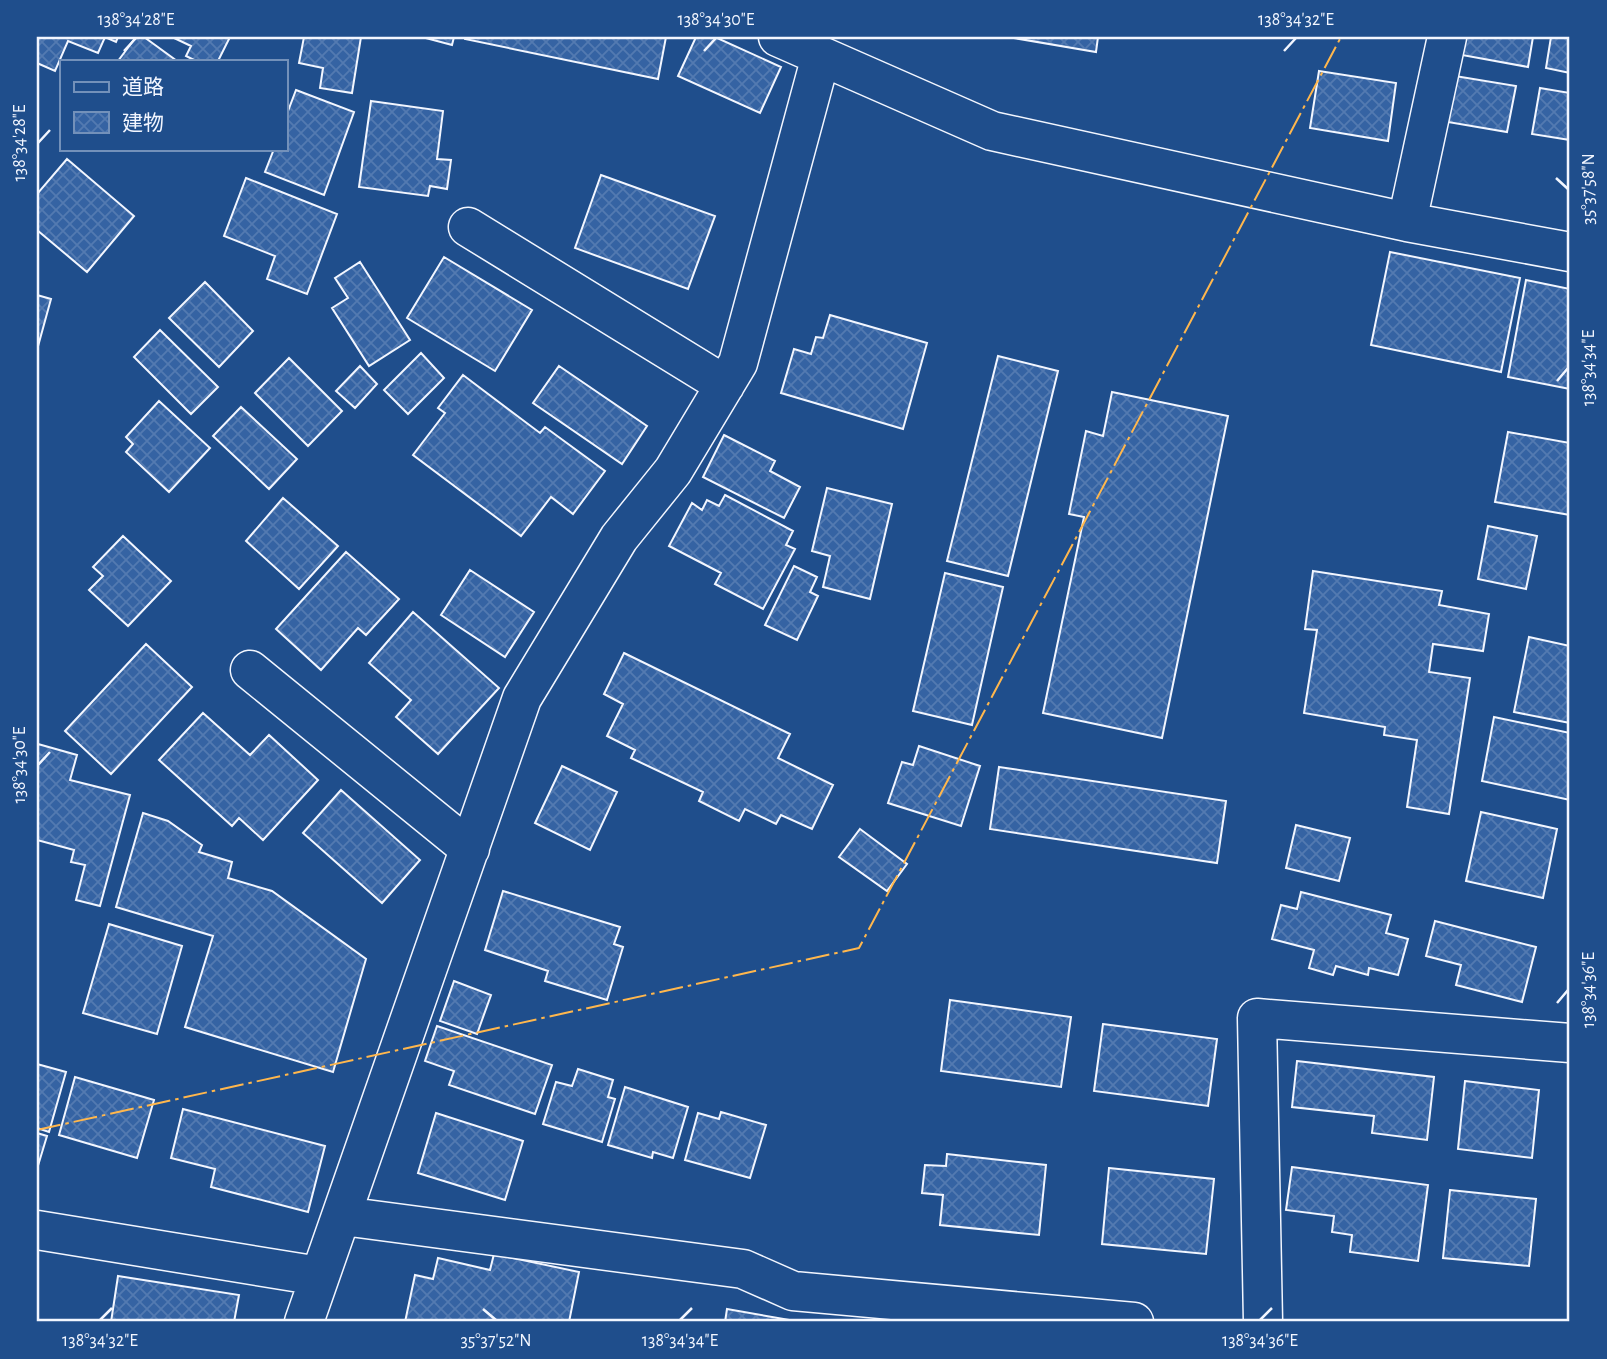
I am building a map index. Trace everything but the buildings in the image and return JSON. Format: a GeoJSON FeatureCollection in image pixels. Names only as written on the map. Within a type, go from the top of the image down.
{"type":"FeatureCollection","features":[{"type":"Feature","properties":{"kind":"street"},"geometry":{"type":"LineString","coordinates":[[778,37],[992,131],[1407,222],[1570,252]]}},
{"type":"Feature","properties":{"kind":"street"},"geometry":{"type":"LineString","coordinates":[[1407,222],[1447,37]]}},
{"type":"Feature","properties":{"kind":"street"},"geometry":{"type":"LineString","coordinates":[[304,1322],[522,698],[619,538],[673,471],[738,363],[821,56]]}},
{"type":"Feature","properties":{"kind":"street"},"geometry":{"type":"LineString","coordinates":[[468,228],[725,385]]}},
{"type":"Feature","properties":{"kind":"street"},"geometry":{"type":"LineString","coordinates":[[250,670],[470,849]]}},
{"type":"Feature","properties":{"kind":"street"},"geometry":{"type":"LineString","coordinates":[[1263,1322],[1258,1018],[1570,1043]]}},
{"type":"Feature","properties":{"kind":"street"},"geometry":{"type":"LineString","coordinates":[[343,1216],[743,1269],[793,1291],[1134,1322]]}},
{"type":"Feature","properties":{"kind":"street"},"geometry":{"type":"LineString","coordinates":[[37,1230],[319,1276]]}},
{"type":"Feature","properties":{"kind":"power"},"geometry":{"type":"LineString","coordinates":[[37,1130],[859,948],[1341,37]]}}]}
